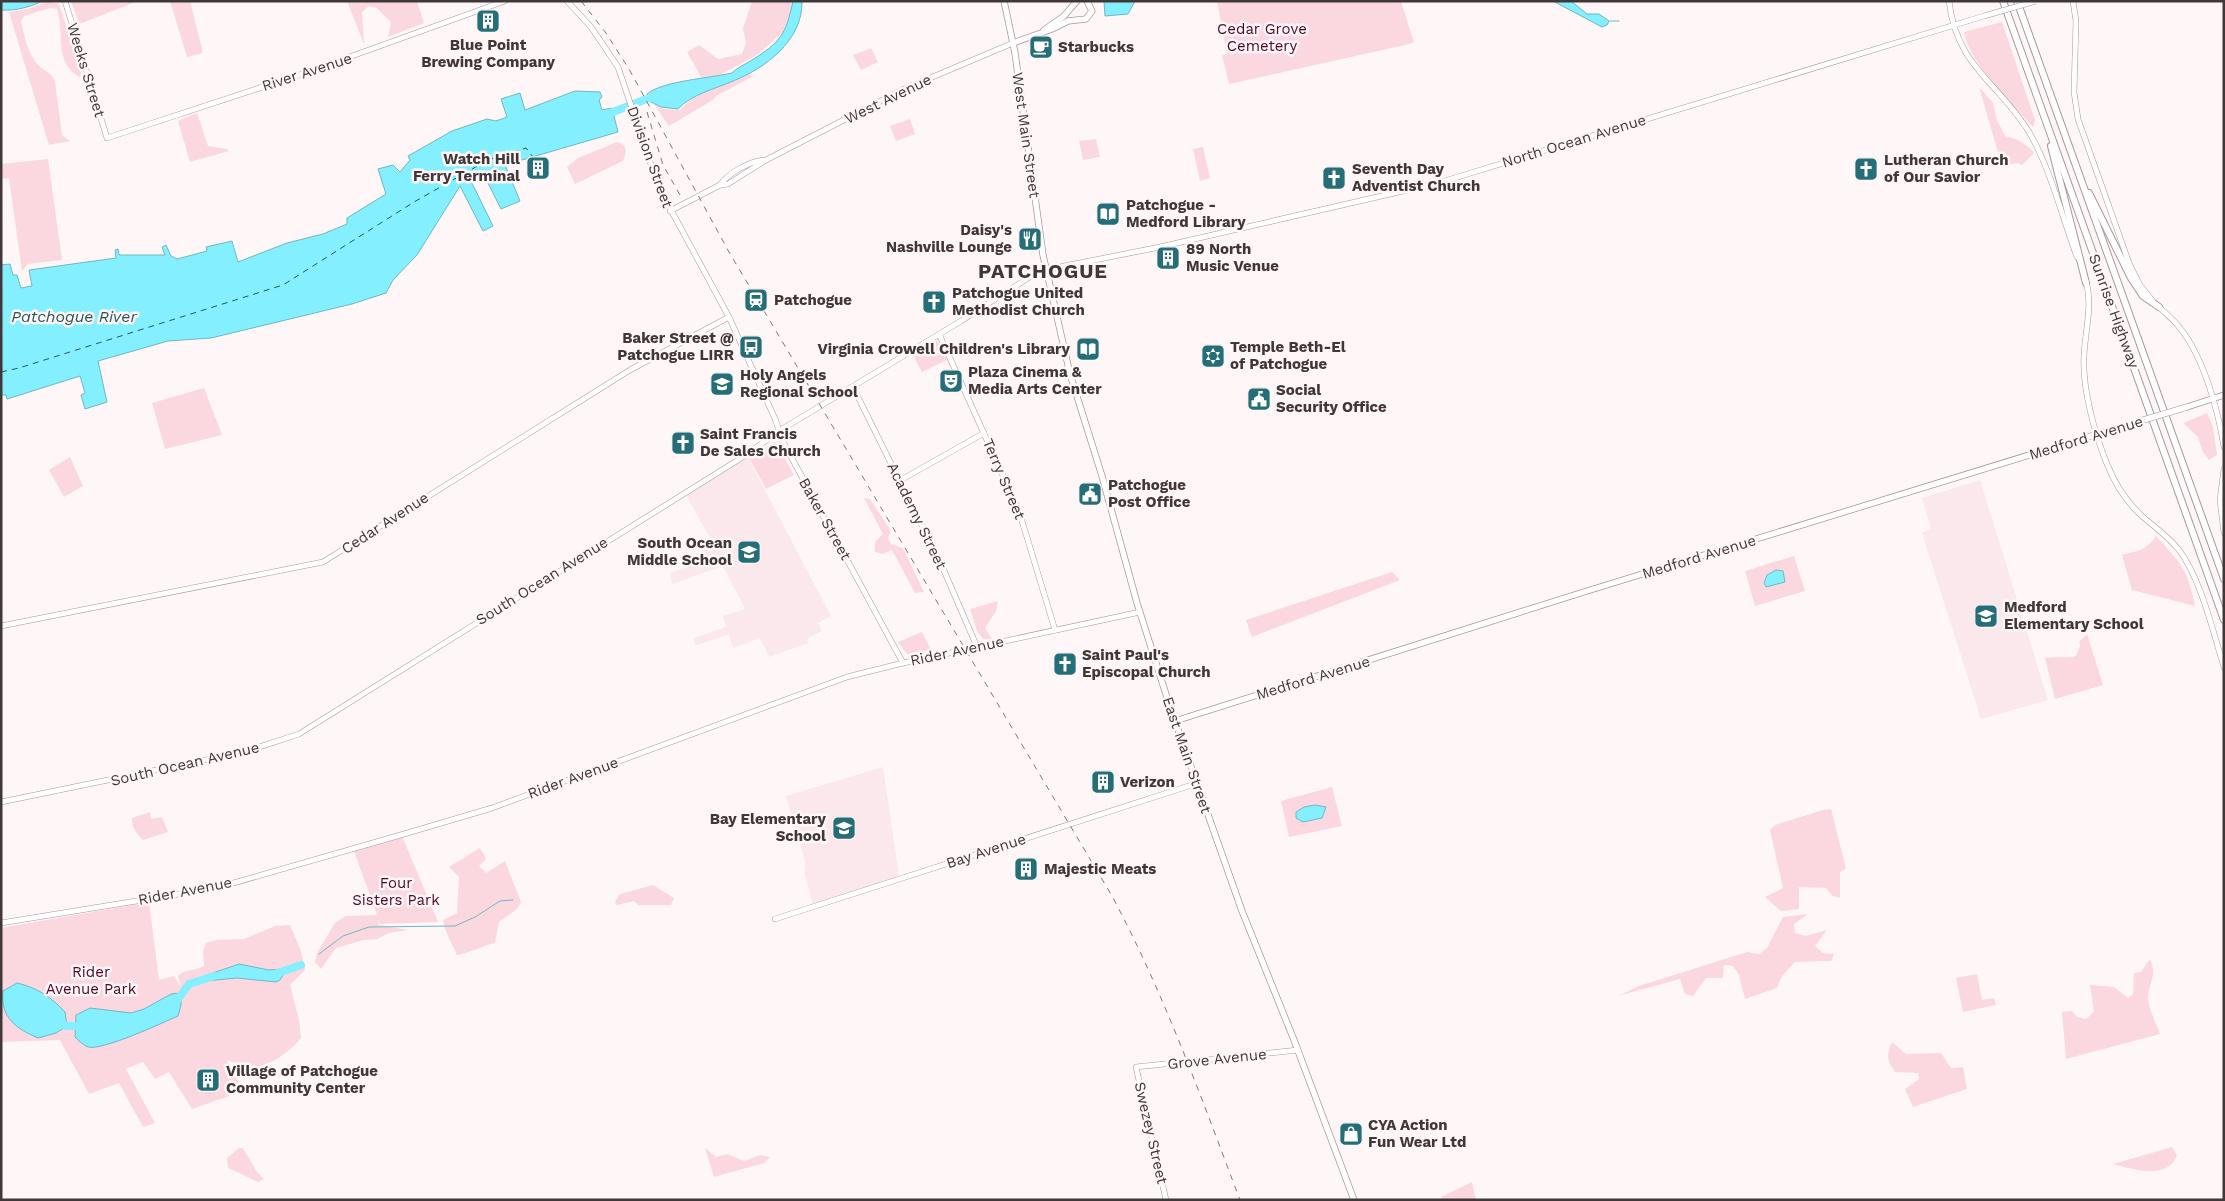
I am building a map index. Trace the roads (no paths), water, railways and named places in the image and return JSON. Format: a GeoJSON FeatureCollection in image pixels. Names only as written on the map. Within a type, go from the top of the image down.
{"type":"FeatureCollection","features":[{"type":"Feature","properties":{"kind":"highway","name":"Sunrise Highway"},"geometry":{"type":"LineString","coordinates":[[2003,1],[2224,620]]}},
{"type":"Feature","properties":{"kind":"highway","name":"Sunrise Highway"},"geometry":{"type":"LineString","coordinates":[[2017,1],[2224,579]]}},
{"type":"Feature","properties":{"kind":"highway"},"geometry":{"type":"LineString","coordinates":[[2043,114],[2086,283]]}},
{"type":"Feature","properties":{"kind":"highway"},"geometry":{"type":"LineString","coordinates":[[2078,171],[2131,278],[2143,296],[2159,308]]}},
{"type":"Feature","properties":{"kind":"main road","name":"West Main Street"},"geometry":{"type":"LineString","coordinates":[[1004,1],[1013,43],[1046,270]]}},
{"type":"Feature","properties":{"kind":"main road"},"geometry":{"type":"LineString","coordinates":[[1013,43],[1077,19],[1086,19],[1090,16],[1091,8],[1086,1]]}},
{"type":"Feature","properties":{"kind":"main road"},"geometry":{"type":"LineString","coordinates":[[1040,32],[1072,8],[1077,2]]}},
{"type":"Feature","properties":{"kind":"main road"},"geometry":{"type":"LineString","coordinates":[[1072,8],[1077,19]]}},
{"type":"Feature","properties":{"kind":"main road","name":"East Main Street"},"geometry":{"type":"LineString","coordinates":[[1046,270],[1067,362],[1090,435],[1140,612],[1175,721],[1242,911],[1298,1050],[1354,1200]]}},
{"type":"Feature","properties":{"kind":"main road","name":"Medford Avenue"},"geometry":{"type":"LineString","coordinates":[[1175,721],[1607,585],[2224,396]]}},
{"type":"Feature","properties":{"kind":"street","name":"Weeks Street"},"geometry":{"type":"LineString","coordinates":[[65,1],[107,138]]}},
{"type":"Feature","properties":{"kind":"street","name":"River Avenue"},"geometry":{"type":"LineString","coordinates":[[107,138],[302,74],[505,1]]}},
{"type":"Feature","properties":{"kind":"street","name":"Division Street"},"geometry":{"type":"LineString","coordinates":[[567,1],[604,44],[618,67],[651,167],[670,211],[729,317]]}},
{"type":"Feature","properties":{"kind":"street"},"geometry":{"type":"LineString","coordinates":[[1949,1],[1953,25],[1959,41],[1971,62],[2019,118],[2033,139],[2086,283],[2089,315],[2084,372],[2086,388],[2109,470],[2125,498],[2142,517],[2173,543],[2188,563],[2224,667]]}},
{"type":"Feature","properties":{"kind":"street","name":"North Ocean Avenue"},"geometry":{"type":"LineString","coordinates":[[1046,270],[1160,247],[1438,183],[1912,37],[2036,1]]}},
{"type":"Feature","properties":{"kind":"street"},"geometry":{"type":"LineString","coordinates":[[2073,1],[2076,21],[2074,92],[2078,119],[2129,263],[2140,285],[2159,308],[2179,327],[2191,344],[2199,361],[2212,399],[2224,448]]}},
{"type":"Feature","properties":{"kind":"street","name":"West Avenue"},"geometry":{"type":"LineString","coordinates":[[670,211],[720,185],[728,184],[766,160],[904,89],[1013,43]]}},
{"type":"Feature","properties":{"kind":"street","name":"South Ocean Avenue"},"geometry":{"type":"LineString","coordinates":[[1,802],[244,752],[299,734],[746,455],[779,431],[1039,271],[1046,270]]}},
{"type":"Feature","properties":{"kind":"street","name":"Baker Street"},"geometry":{"type":"LineString","coordinates":[[729,317],[794,464],[902,663]]}},
{"type":"Feature","properties":{"kind":"street","name":"Cedar Avenue"},"geometry":{"type":"LineString","coordinates":[[1,626],[323,562],[626,372],[729,317]]}},
{"type":"Feature","properties":{"kind":"street","name":"Terry Street"},"geometry":{"type":"LineString","coordinates":[[939,334],[1019,511],[1055,630]]}},
{"type":"Feature","properties":{"kind":"street","name":"Academy Street"},"geometry":{"type":"LineString","coordinates":[[853,387],[942,566],[977,647]]}},
{"type":"Feature","properties":{"kind":"street"},"geometry":{"type":"LineString","coordinates":[[899,481],[984,433]]}},
{"type":"Feature","properties":{"kind":"street"},"geometry":{"type":"LineString","coordinates":[[2224,469],[2220,500],[2224,533]]}},
{"type":"Feature","properties":{"kind":"street","name":"Rider Avenue"},"geometry":{"type":"LineString","coordinates":[[1,923],[216,888],[492,808],[847,678],[902,663],[1140,612]]}},
{"type":"Feature","properties":{"kind":"street","name":"Bay Avenue"},"geometry":{"type":"LineString","coordinates":[[775,919],[1198,783]]}},
{"type":"Feature","properties":{"kind":"street","name":"Grove Avenue"},"geometry":{"type":"LineString","coordinates":[[1136,1067],[1298,1050]]}},
{"type":"Feature","properties":{"kind":"street","name":"Swezey Street"},"geometry":{"type":"LineString","coordinates":[[1136,1067],[1166,1200]]}},
{"type":"Feature","properties":{"kind":"water"},"geometry":{"type":"Polygon","coordinates":[[[1,1],[43,1],[23,8],[1,10],[1,1]]]}},
{"type":"Feature","properties":{"kind":"water"},"geometry":{"type":"Polygon","coordinates":[[[793,1],[802,1],[801,15],[796,28],[789,40],[770,60],[733,81],[690,99],[678,109],[661,107],[649,101],[647,94],[654,90],[675,83],[732,73],[762,54],[781,36],[788,22],[793,1]]]}},
{"type":"Feature","properties":{"kind":"water"},"geometry":{"type":"Polygon","coordinates":[[[1104,1],[1135,1],[1128,14],[1105,16],[1104,1]]]}},
{"type":"Feature","properties":{"kind":"water"},"geometry":{"type":"Polygon","coordinates":[[[1553,1],[1571,1],[1587,14],[1599,14],[1609,21],[1607,25],[1602,27],[1553,1]]]}},
{"type":"Feature","properties":{"kind":"water","name":"Patchogue River"},"geometry":{"type":"Polygon","coordinates":[[[575,91],[600,92],[602,97],[599,100],[602,110],[612,108],[618,132],[505,165],[520,201],[501,209],[482,171],[468,175],[493,226],[483,231],[460,186],[417,255],[393,280],[386,293],[352,304],[211,338],[168,341],[98,361],[107,402],[85,409],[81,395],[85,393],[80,376],[7,399],[6,395],[1,395],[1,265],[10,264],[13,275],[17,275],[21,288],[32,286],[29,270],[116,258],[115,250],[118,249],[119,255],[165,255],[162,247],[166,245],[171,256],[177,259],[207,251],[206,247],[232,241],[238,262],[287,243],[323,234],[347,224],[347,218],[386,194],[378,169],[393,165],[400,172],[410,160],[408,156],[452,131],[487,119],[496,121],[507,117],[501,99],[520,93],[525,110],[575,91]]]}},
{"type":"Feature","properties":{"kind":"water"},"geometry":{"type":"Polygon","coordinates":[[[1776,570],[1783,571],[1785,582],[1766,587],[1764,583],[1767,575],[1776,570]]]}},
{"type":"Feature","properties":{"kind":"water"},"geometry":{"type":"Polygon","coordinates":[[[1315,805],[1326,807],[1322,818],[1303,822],[1296,818],[1296,812],[1304,807],[1315,805]]]}},
{"type":"Feature","properties":{"kind":"water"},"geometry":{"type":"Polygon","coordinates":[[[239,964],[269,970],[284,969],[285,972],[280,980],[276,982],[237,978],[205,981],[207,975],[239,964]]]}},
{"type":"Feature","properties":{"kind":"water"},"geometry":{"type":"Polygon","coordinates":[[[17,983],[38,990],[55,1002],[65,1012],[67,1026],[56,1033],[38,1038],[17,1026],[7,1015],[4,1008],[3,991],[17,983]]]}},
{"type":"Feature","properties":{"kind":"water"},"geometry":{"type":"Polygon","coordinates":[[[181,993],[181,1005],[178,1016],[146,1030],[106,1045],[95,1047],[86,1046],[75,1037],[76,1015],[90,1008],[131,1013],[144,1009],[171,994],[181,993]]]}},
{"type":"Feature","properties":{"kind":"waterway"},"geometry":{"type":"LineString","coordinates":[[1610,21],[1619,21]]}},
{"type":"Feature","properties":{"kind":"waterway","name":"Patchogue River"},"geometry":{"type":"LineString","coordinates":[[605,115],[657,95]]}},
{"type":"Feature","properties":{"kind":"waterway"},"geometry":{"type":"LineString","coordinates":[[319,954],[343,936],[369,927],[455,926],[475,917],[500,901],[513,900]]}},
{"type":"Feature","properties":{"kind":"waterway"},"geometry":{"type":"LineString","coordinates":[[275,974],[301,965]]}},
{"type":"Feature","properties":{"kind":"waterway"},"geometry":{"type":"LineString","coordinates":[[176,1002],[189,984],[214,976]]}},
{"type":"Feature","properties":{"kind":"waterway"},"geometry":{"type":"LineString","coordinates":[[58,1022],[67,1026],[83,1026]]}},
{"type":"Feature","properties":{"kind":"railway"},"geometry":{"type":"LineString","coordinates":[[581,1],[606,33],[629,69],[729,252],[1112,896],[1165,1008],[1240,1200]]}},
{"type":"Feature","properties":{"kind":"railway"},"geometry":{"type":"LineString","coordinates":[[647,112],[663,165],[680,195]]}},
{"type":"Feature","properties":{"kind":"place","name":"Blue Point Brewing Company"},"geometry":{"type":"Point","coordinates":[488,21]}},
{"type":"Feature","properties":{"kind":"place","name":"Starbucks"},"geometry":{"type":"Point","coordinates":[1041,47]}},
{"type":"Feature","properties":{"kind":"place","name":"Watch Hill Ferry Terminal"},"geometry":{"type":"Point","coordinates":[538,168]}},
{"type":"Feature","properties":{"kind":"place","name":"Lutheran Church of Our Savior"},"geometry":{"type":"Point","coordinates":[1866,169]}},
{"type":"Feature","properties":{"kind":"place","name":"Seventh Day Adventist Church"},"geometry":{"type":"Point","coordinates":[1334,178]}},
{"type":"Feature","properties":{"kind":"place","name":"Patchogue - Medford Library"},"geometry":{"type":"Point","coordinates":[1108,214]}},
{"type":"Feature","properties":{"kind":"place","name":"Daisy's Nashville Lounge"},"geometry":{"type":"Point","coordinates":[1030,239]}},
{"type":"Feature","properties":{"kind":"place","name":"89 North Music Venue"},"geometry":{"type":"Point","coordinates":[1168,258]}},
{"type":"Feature","properties":{"kind":"place","name":"Patchogue"},"geometry":{"type":"Point","coordinates":[756,300]}},
{"type":"Feature","properties":{"kind":"place","name":"Patchogue United Methodist Church"},"geometry":{"type":"Point","coordinates":[934,302]}},
{"type":"Feature","properties":{"kind":"place","name":"Baker Street @ Patchogue LIRR"},"geometry":{"type":"Point","coordinates":[751,347]}},
{"type":"Feature","properties":{"kind":"place","name":"Virginia Crowell Children's Library"},"geometry":{"type":"Point","coordinates":[1088,349]}},
{"type":"Feature","properties":{"kind":"place","name":"Temple Beth-El of Patchogue"},"geometry":{"type":"Point","coordinates":[1213,356]}},
{"type":"Feature","properties":{"kind":"place","name":"Plaza Cinema & Media Arts Center"},"geometry":{"type":"Point","coordinates":[951,381]}},
{"type":"Feature","properties":{"kind":"place","name":"Holy Angels Regional School"},"geometry":{"type":"Point","coordinates":[722,384]}},
{"type":"Feature","properties":{"kind":"place","name":"Social Security Office"},"geometry":{"type":"Point","coordinates":[1259,399]}},
{"type":"Feature","properties":{"kind":"place","name":"Saint Francis De Sales Church"},"geometry":{"type":"Point","coordinates":[683,443]}},
{"type":"Feature","properties":{"kind":"place","name":"Patchogue Post Office"},"geometry":{"type":"Point","coordinates":[1090,494]}},
{"type":"Feature","properties":{"kind":"place","name":"South Ocean Middle School"},"geometry":{"type":"Point","coordinates":[749,552]}},
{"type":"Feature","properties":{"kind":"place","name":"Medford Elementary School"},"geometry":{"type":"Point","coordinates":[1986,616]}},
{"type":"Feature","properties":{"kind":"place","name":"Saint Paul's Episcopal Church"},"geometry":{"type":"Point","coordinates":[1065,664]}},
{"type":"Feature","properties":{"kind":"place","name":"Verizon"},"geometry":{"type":"Point","coordinates":[1103,782]}},
{"type":"Feature","properties":{"kind":"place","name":"Bay Elementary School"},"geometry":{"type":"Point","coordinates":[844,828]}},
{"type":"Feature","properties":{"kind":"place","name":"Majestic Meats"},"geometry":{"type":"Point","coordinates":[1026,869]}},
{"type":"Feature","properties":{"kind":"place","name":"Village of Patchogue Community Center"},"geometry":{"type":"Point","coordinates":[208,1080]}},
{"type":"Feature","properties":{"kind":"place","name":"CYA Action Fun Wear Ltd"},"geometry":{"type":"Point","coordinates":[1351,1134]}},
{"type":"Feature","properties":{"kind":"district","name":"PATCHOGUE"},"geometry":{"type":"Point","coordinates":[1043,271]}},
{"type":"Feature","properties":{"kind":"park label","name":"Cedar Grove Cemetery"},"geometry":{"type":"Point","coordinates":[1262,38]}},
{"type":"Feature","properties":{"kind":"park label","name":"Four Sisters Park"},"geometry":{"type":"Point","coordinates":[396,892]}},
{"type":"Feature","properties":{"kind":"park label","name":"Rider Avenue Park"},"geometry":{"type":"Point","coordinates":[91,980]}}]}
